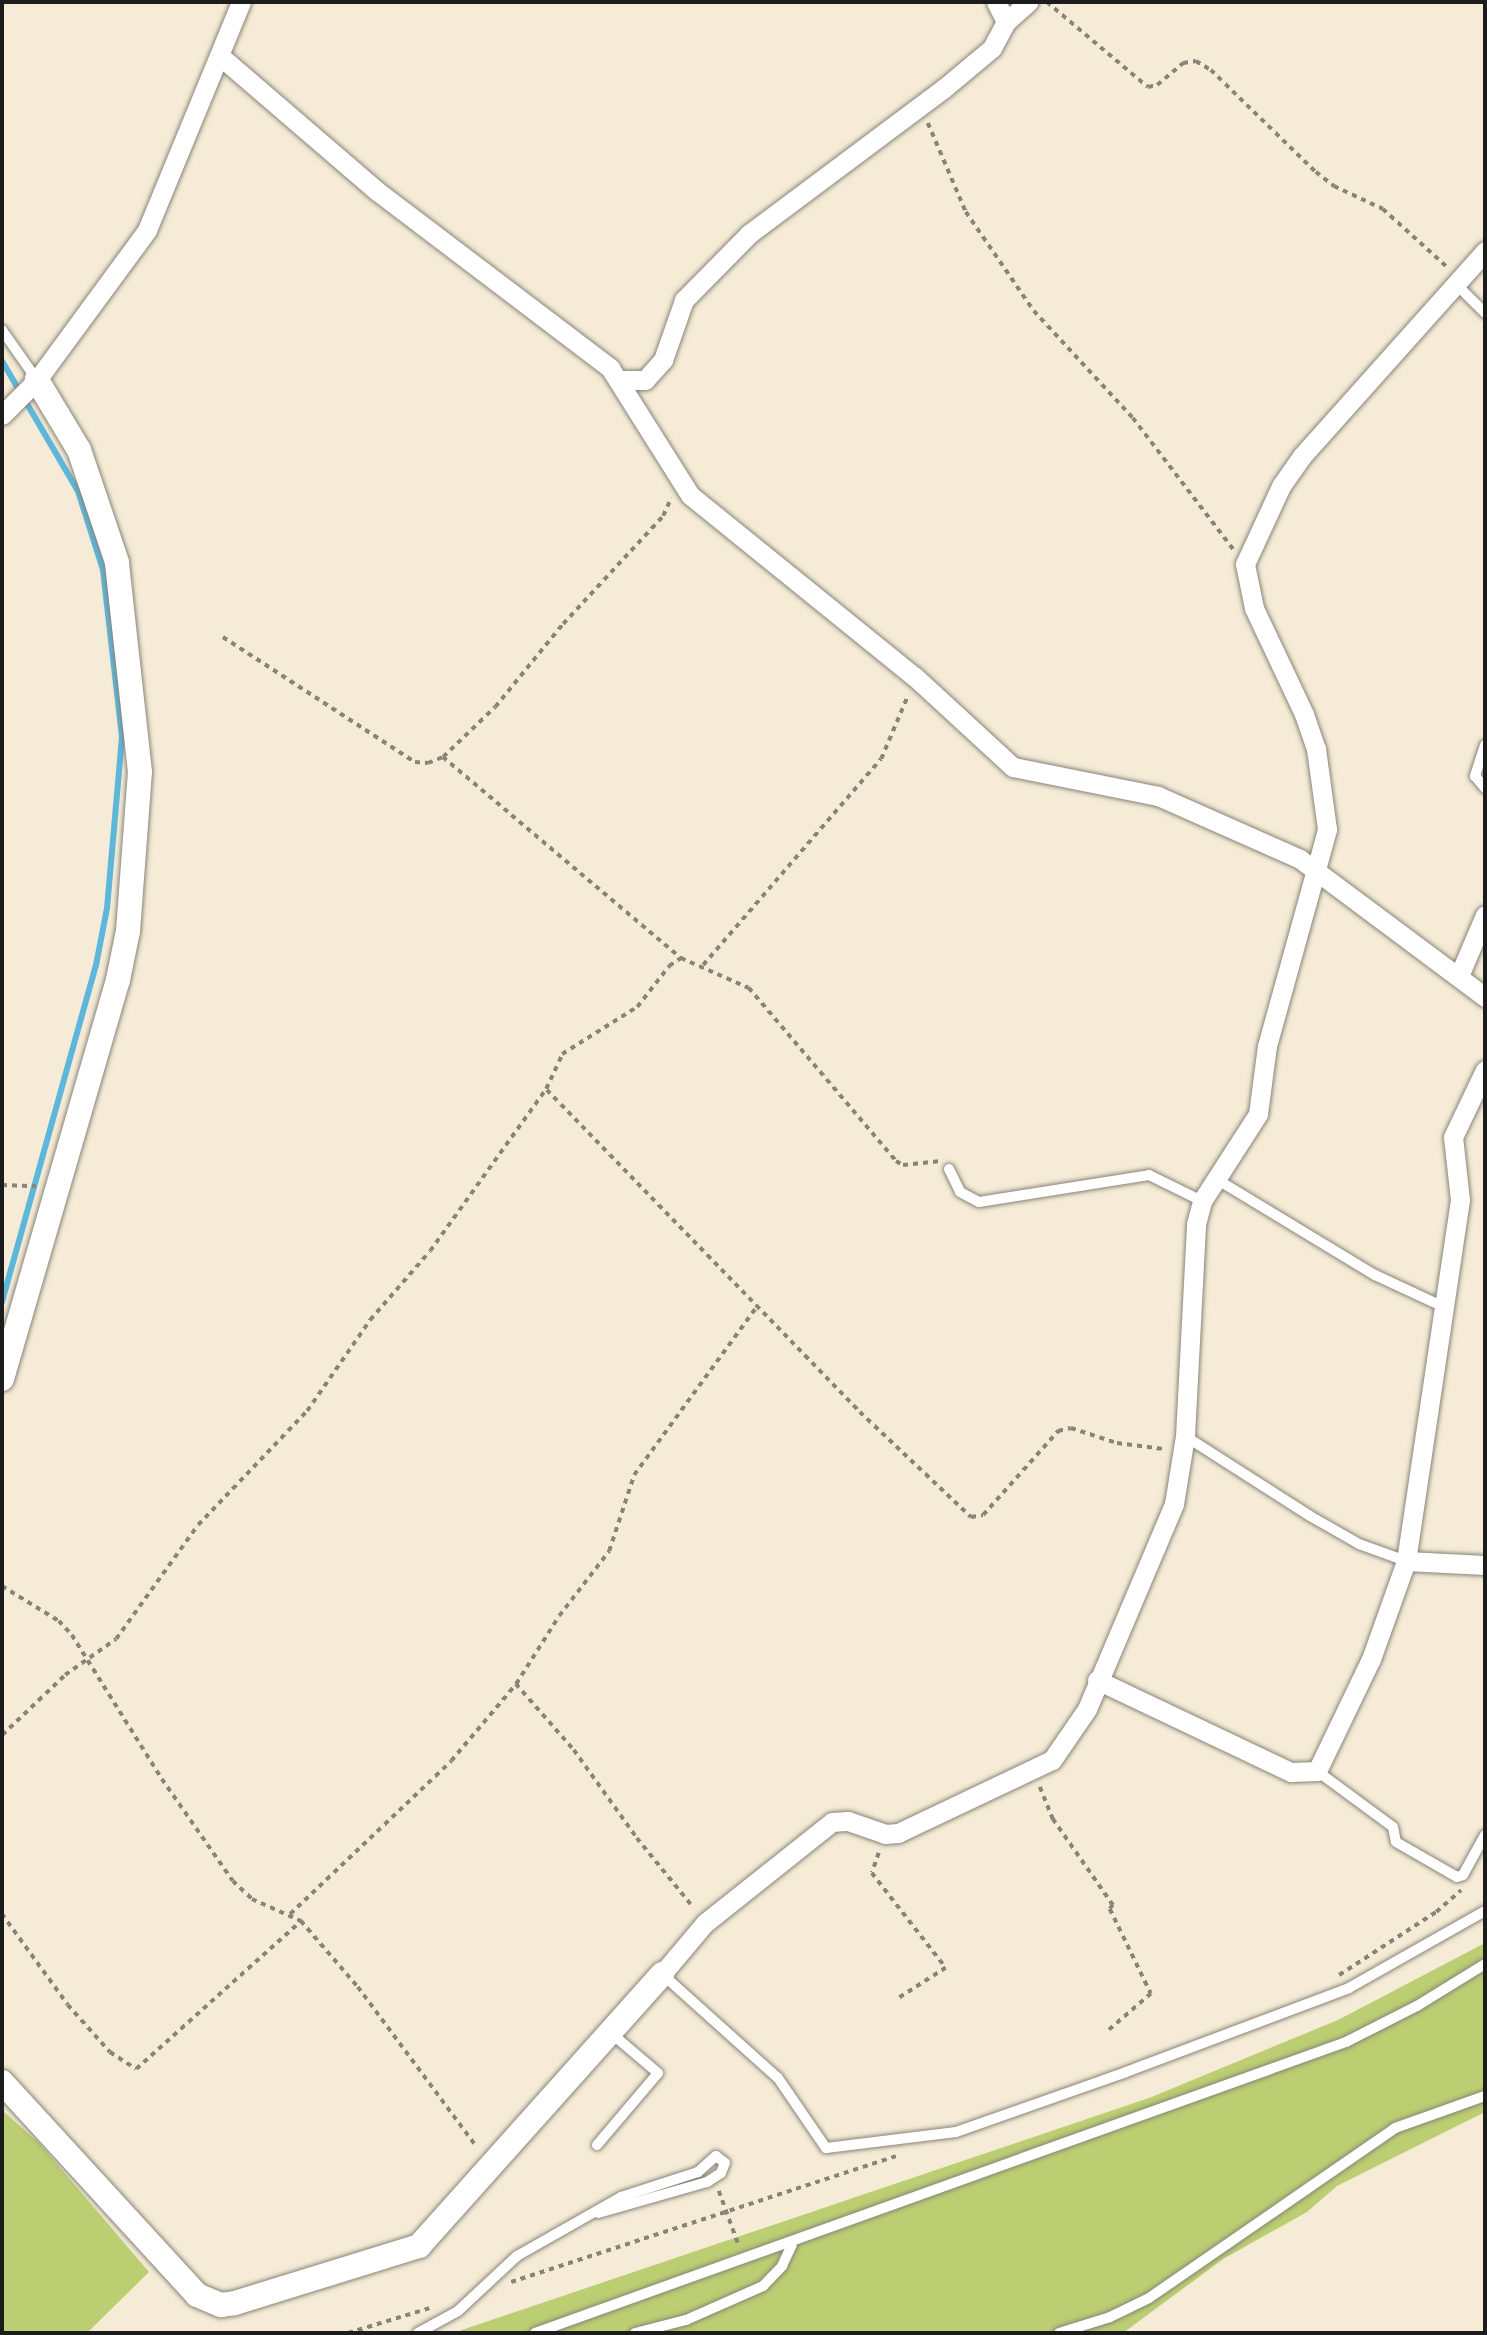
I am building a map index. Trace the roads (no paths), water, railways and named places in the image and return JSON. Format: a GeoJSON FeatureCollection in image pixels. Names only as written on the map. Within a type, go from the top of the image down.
{"type":"FeatureCollection","features":[{"type":"Feature","properties":{"kind":"street"},"geometry":{"type":"LineString","coordinates":[[2,415],[37,380],[147,230],[241,2]]}},
{"type":"Feature","properties":{"kind":"street"},"geometry":{"type":"LineString","coordinates":[[996,2],[1006,22]]}},
{"type":"Feature","properties":{"kind":"street"},"geometry":{"type":"LineString","coordinates":[[620,380],[645,380],[663,360],[684,300],[749,234],[992,48],[1006,22],[1028,2]]}},
{"type":"Feature","properties":{"kind":"street"},"geometry":{"type":"LineString","coordinates":[[220,56],[377,191],[620,380],[678,480],[705,508],[915,677],[1013,767],[1158,796],[1300,859],[1485,997]]}},
{"type":"Feature","properties":{"kind":"street"},"geometry":{"type":"LineString","coordinates":[[2,2082],[197,2295],[220,2305],[419,2246],[705,1923],[832,1822],[848,1821],[885,1834],[898,1833],[1052,1760],[1087,1709],[1174,1504],[1184,1444],[1196,1224],[1202,1201],[1258,1114],[1267,1046],[1327,829],[1316,749],[1304,714],[1254,608],[1245,564],[1280,486],[1302,456],[1485,251]]}},
{"type":"Feature","properties":{"kind":"street"},"geometry":{"type":"LineString","coordinates":[[2,1379],[128,931],[140,772],[117,562],[79,450],[37,380]]}},
{"type":"Feature","properties":{"kind":"street"},"geometry":{"type":"LineString","coordinates":[[1459,976],[1485,915]]}},
{"type":"Feature","properties":{"kind":"street"},"geometry":{"type":"LineString","coordinates":[[1097,1681],[1291,1772],[1317,1771],[1371,1659],[1406,1561],[1447,1308],[1460,1200],[1452,1137],[1485,1070]]}},
{"type":"Feature","properties":{"kind":"street"},"geometry":{"type":"LineString","coordinates":[[1406,1561],[1485,1565]]}},
{"type":"Feature","properties":{"kind":"lane"},"geometry":{"type":"LineString","coordinates":[[1459,281],[1485,313]]}},
{"type":"Feature","properties":{"kind":"lane"},"geometry":{"type":"LineString","coordinates":[[2,330],[37,380]]}},
{"type":"Feature","properties":{"kind":"lane"},"geometry":{"type":"LineString","coordinates":[[1485,745],[1475,776],[1485,788]]}},
{"type":"Feature","properties":{"kind":"lane"},"geometry":{"type":"LineString","coordinates":[[949,1169],[965,1197],[979,1202],[1149,1175],[1202,1201]]}},
{"type":"Feature","properties":{"kind":"lane"},"geometry":{"type":"LineString","coordinates":[[1218,1180],[1375,1275],[1447,1308]]}},
{"type":"Feature","properties":{"kind":"lane"},"geometry":{"type":"LineString","coordinates":[[1184,1444],[1359,1544],[1406,1561]]}},
{"type":"Feature","properties":{"kind":"lane"},"geometry":{"type":"LineString","coordinates":[[1317,1771],[1393,1827],[1396,1842],[1457,1877],[1463,1875],[1485,1835]]}},
{"type":"Feature","properties":{"kind":"lane"},"geometry":{"type":"LineString","coordinates":[[662,1974],[778,2078],[826,2148],[956,2132],[1321,1999],[1485,1910]]}},
{"type":"Feature","properties":{"kind":"lane"},"geometry":{"type":"LineString","coordinates":[[535,2333],[792,2245],[1346,2042],[1417,2006],[1485,1964]]}},
{"type":"Feature","properties":{"kind":"lane"},"geometry":{"type":"LineString","coordinates":[[597,2145],[658,2073],[610,2032]]}},
{"type":"Feature","properties":{"kind":"lane"},"geometry":{"type":"LineString","coordinates":[[1059,2333],[1110,2317],[1149,2298],[1395,2128],[1485,2096]]}},
{"type":"Feature","properties":{"kind":"lane"},"geometry":{"type":"LineString","coordinates":[[418,2333],[458,2312],[516,2256],[598,2213],[629,2193],[698,2172],[716,2156],[725,2163],[715,2179],[598,2213]]}},
{"type":"Feature","properties":{"kind":"lane"},"geometry":{"type":"LineString","coordinates":[[635,2333],[686,2320],[764,2286],[782,2266],[792,2245]]}},
{"type":"Feature","properties":{"kind":"waterway"},"geometry":{"type":"LineString","coordinates":[[2,361],[78,491],[103,570],[122,737],[107,908],[96,965],[2,1302]]}}]}
